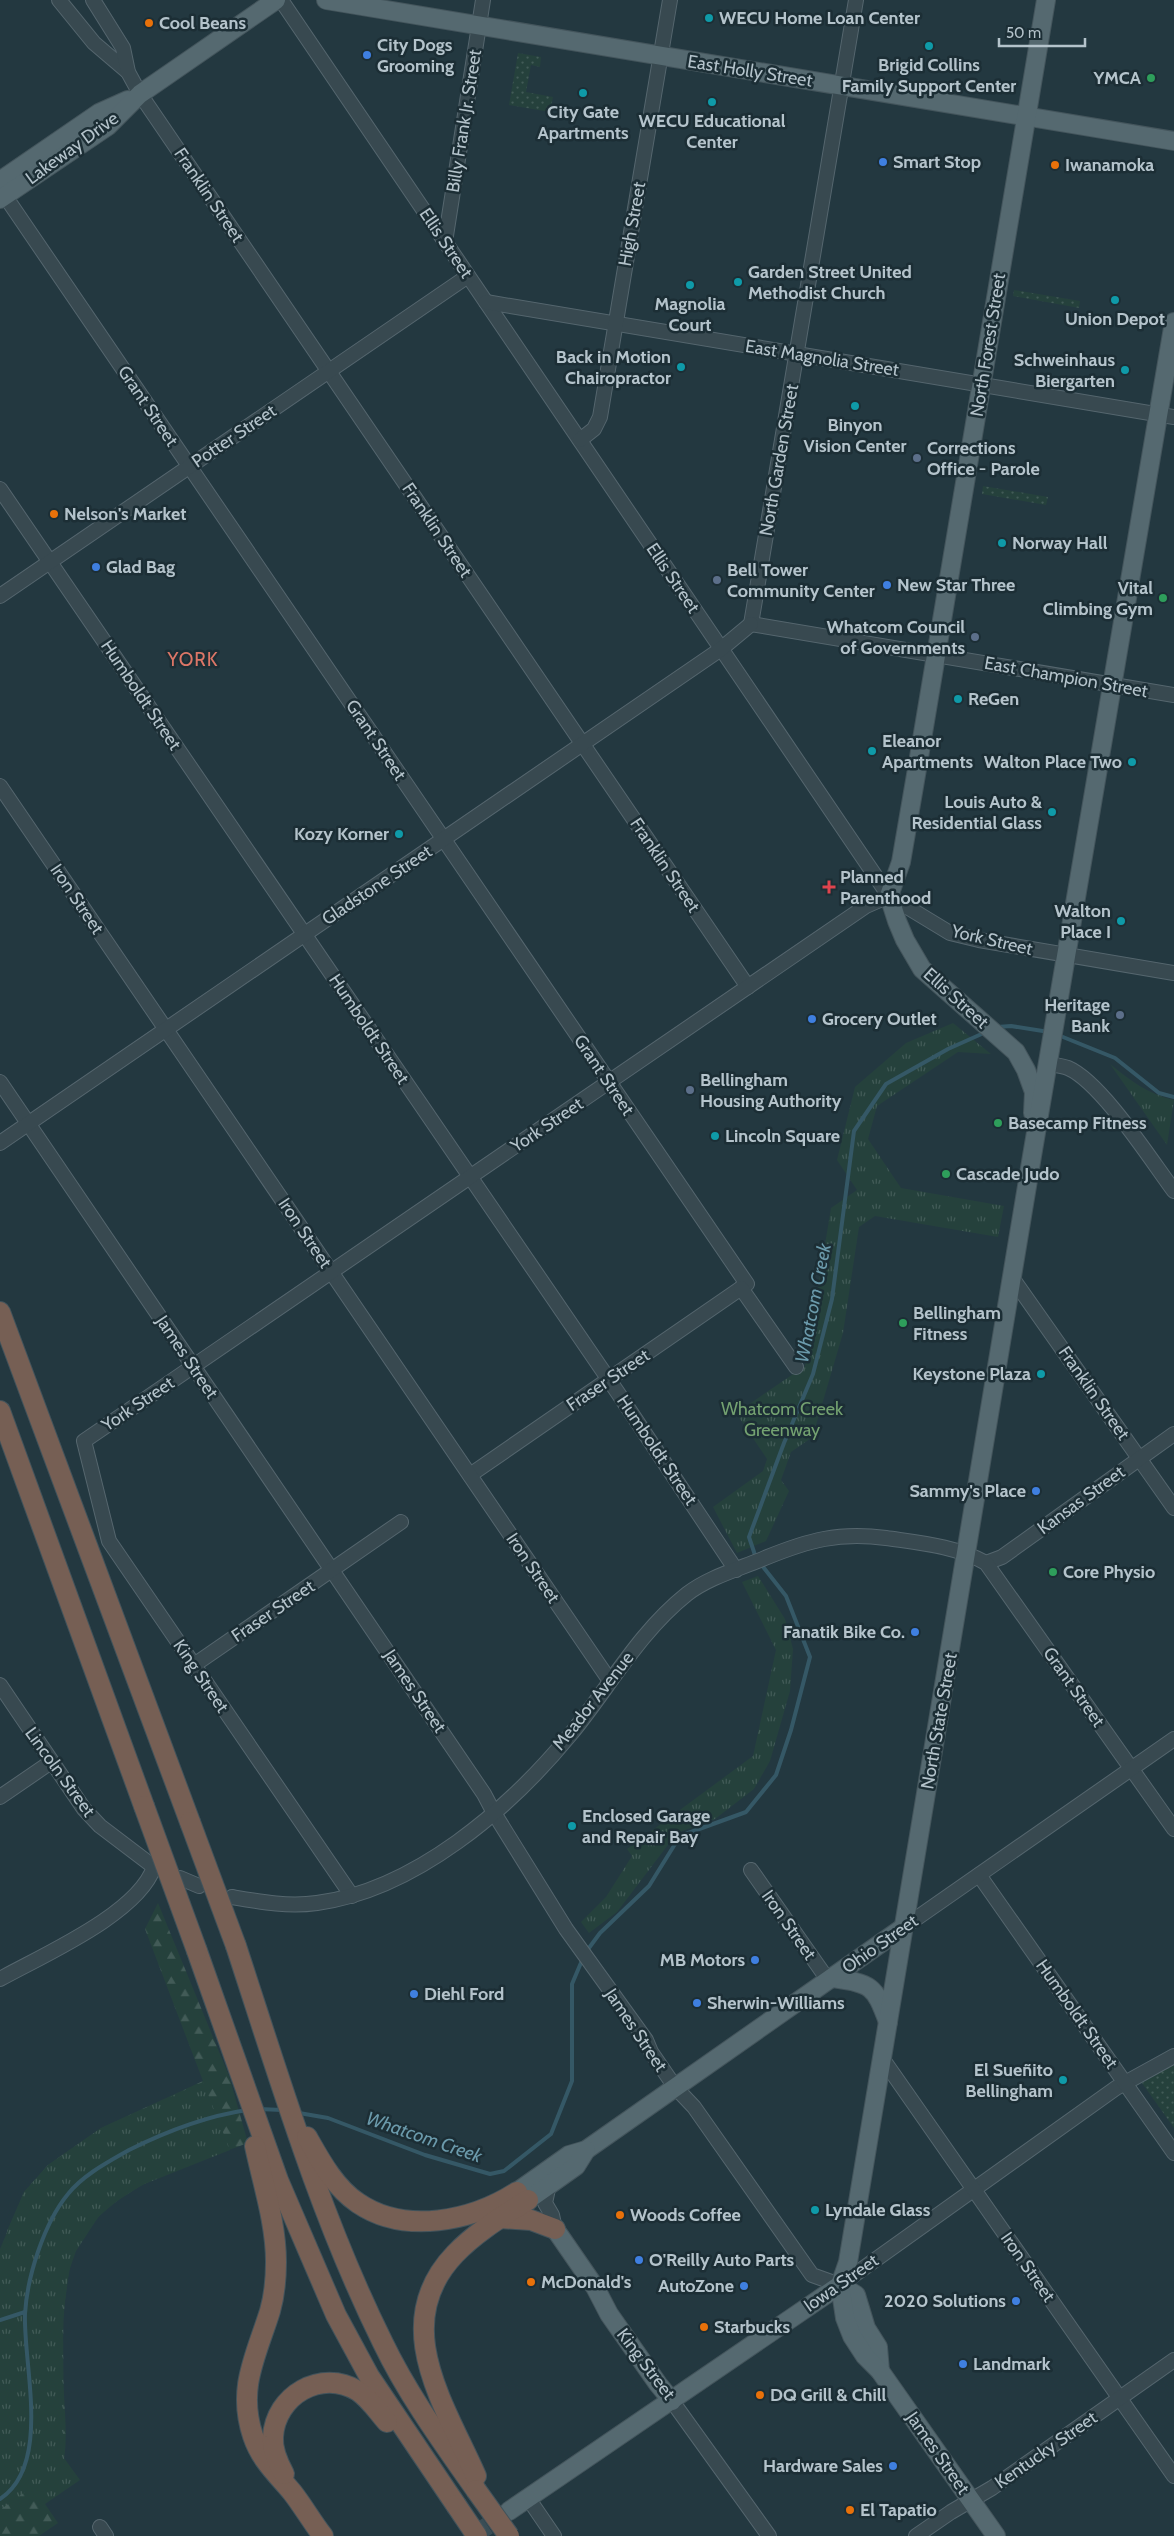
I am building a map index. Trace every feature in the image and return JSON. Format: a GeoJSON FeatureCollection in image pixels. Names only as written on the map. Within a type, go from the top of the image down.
{"type":"FeatureCollection","features":[{"type":"Feature","properties":{"kind":"highway"},"geometry":{"type":"LineString","coordinates":[[0,1312],[236,1946],[289,2108],[311,2156],[328,2220],[383,2344],[439,2438],[500,2512],[509,2536]]}},
{"type":"Feature","properties":{"kind":"highway"},"geometry":{"type":"LineString","coordinates":[[0,1411],[236,2061],[271,2184],[336,2315],[369,2376],[477,2536]]}},
{"type":"Feature","properties":{"kind":"highway"},"geometry":{"type":"LineString","coordinates":[[311,2156],[356,2202],[385,2217],[405,2221],[428,2221],[460,2216],[525,2194]]}},
{"type":"Feature","properties":{"kind":"highway"},"geometry":{"type":"LineString","coordinates":[[271,2184],[276,2262],[270,2310],[249,2370],[246,2392],[248,2415],[253,2437],[263,2457],[323,2536]]}},
{"type":"Feature","properties":{"kind":"highway"},"geometry":{"type":"LineString","coordinates":[[479,2488],[432,2380],[423,2332],[427,2304],[445,2266],[472,2238],[500,2218],[525,2194]]}},
{"type":"Feature","properties":{"kind":"highway"},"geometry":{"type":"LineString","coordinates":[[500,2218],[531,2220],[555,2229]]}},
{"type":"Feature","properties":{"kind":"highway"},"geometry":{"type":"LineString","coordinates":[[291,2492],[275,2456],[273,2439],[275,2422],[282,2407],[294,2395],[309,2386],[326,2383],[350,2388],[371,2403],[450,2497]]}},
{"type":"Feature","properties":{"kind":"main road","name":"Lakeway Drive"},"geometry":{"type":"LineString","coordinates":[[2,192],[99,113],[140,94],[276,0]]}},
{"type":"Feature","properties":{"kind":"main road","name":"East Holly Street"},"geometry":{"type":"LineString","coordinates":[[326,0],[1174,142]]}},
{"type":"Feature","properties":{"kind":"main road","name":"North Forest Street"},"geometry":{"type":"LineString","coordinates":[[889,896],[901,862],[1046,0]]}},
{"type":"Feature","properties":{"kind":"main road"},"geometry":{"type":"LineString","coordinates":[[1032,1156],[1050,1063],[1113,685],[1166,416],[1174,322]]}},
{"type":"Feature","properties":{"kind":"main road","name":"Ellis Street"},"geometry":{"type":"LineString","coordinates":[[889,896],[905,940],[914,958],[933,980],[1009,1045],[1026,1070],[1034,1092],[1032,1156]]}},
{"type":"Feature","properties":{"kind":"main road","name":"North State Street"},"geometry":{"type":"LineString","coordinates":[[840,2284],[848,2262],[1032,1156]]}},
{"type":"Feature","properties":{"kind":"main road","name":"Ohio Street"},"geometry":{"type":"LineString","coordinates":[[525,2194],[569,2155],[586,2150],[904,1927]]}},
{"type":"Feature","properties":{"kind":"main road"},"geometry":{"type":"LineString","coordinates":[[830,1979],[867,1985],[875,1992],[888,2023]]}},
{"type":"Feature","properties":{"kind":"main road","name":"Ohio Street"},"geometry":{"type":"LineString","coordinates":[[525,2194],[550,2184],[576,2166],[586,2150]]}},
{"type":"Feature","properties":{"kind":"main road","name":"King Street"},"geometry":{"type":"LineString","coordinates":[[555,2229],[595,2287],[609,2314],[658,2384],[672,2400]]}},
{"type":"Feature","properties":{"kind":"main road","name":"James Street"},"geometry":{"type":"LineString","coordinates":[[840,2284],[856,2295],[866,2328],[878,2347],[880,2370],[996,2536]]}},
{"type":"Feature","properties":{"kind":"main road","name":"Iowa Street"},"geometry":{"type":"LineString","coordinates":[[500,2512],[528,2498],[840,2284]]}},
{"type":"Feature","properties":{"kind":"street","name":"Franklin Street"},"geometry":{"type":"LineString","coordinates":[[60,0],[94,43],[128,72]]}},
{"type":"Feature","properties":{"kind":"street","name":"Franklin Street"},"geometry":{"type":"LineString","coordinates":[[93,0],[123,48],[128,72],[140,94],[748,987]]}},
{"type":"Feature","properties":{"kind":"street","name":"Ellis Street"},"geometry":{"type":"LineString","coordinates":[[281,0],[889,896]]}},
{"type":"Feature","properties":{"kind":"street","name":"Billy Frank Jr. Street"},"geometry":{"type":"LineString","coordinates":[[445,242],[483,0]]}},
{"type":"Feature","properties":{"kind":"street","name":"High Street"},"geometry":{"type":"LineString","coordinates":[[580,440],[594,430],[599,422],[670,0]]}},
{"type":"Feature","properties":{"kind":"street","name":"North Garden Street"},"geometry":{"type":"LineString","coordinates":[[751,624],[856,0]]}},
{"type":"Feature","properties":{"kind":"street","name":"Grant Street"},"geometry":{"type":"LineString","coordinates":[[2,192],[609,1082],[796,1367]]}},
{"type":"Feature","properties":{"kind":"street","name":"Potter Street"},"geometry":{"type":"LineString","coordinates":[[0,596],[468,276]]}},
{"type":"Feature","properties":{"kind":"street","name":"East Magnolia Street"},"geometry":{"type":"LineString","coordinates":[[486,302],[1166,416]]}},
{"type":"Feature","properties":{"kind":"street","name":"Humboldt Street"},"geometry":{"type":"LineString","coordinates":[[0,490],[609,1379],[736,1570]]}},
{"type":"Feature","properties":{"kind":"street","name":"Gladstone Street"},"geometry":{"type":"LineString","coordinates":[[0,1143],[721,649],[751,624]]}},
{"type":"Feature","properties":{"kind":"street","name":"East Champion Street"},"geometry":{"type":"LineString","coordinates":[[751,624],[1174,695]]}},
{"type":"Feature","properties":{"kind":"street","name":"Iron Street"},"geometry":{"type":"LineString","coordinates":[[0,786],[610,1681]]}},
{"type":"Feature","properties":{"kind":"street","name":"York Street"},"geometry":{"type":"LineString","coordinates":[[84,1441],[866,906],[889,896],[950,933],[996,944],[1174,973]]}},
{"type":"Feature","properties":{"kind":"street"},"geometry":{"type":"LineString","coordinates":[[1050,1063],[1075,1072],[1098,1093],[1113,1109],[1174,1191]]}},
{"type":"Feature","properties":{"kind":"street","name":"James Street"},"geometry":{"type":"LineString","coordinates":[[0,1082],[484,1794],[494,1814],[566,1929],[646,2040],[651,2052],[675,2087],[694,2107],[812,2275],[840,2284]]}},
{"type":"Feature","properties":{"kind":"street","name":"Franklin Street"},"geometry":{"type":"LineString","coordinates":[[1013,1278],[1174,1508]]}},
{"type":"Feature","properties":{"kind":"street","name":"Fraser Street"},"geometry":{"type":"LineString","coordinates":[[470,1475],[744,1286]]}},
{"type":"Feature","properties":{"kind":"street","name":"Kansas Street"},"geometry":{"type":"LineString","coordinates":[[986,1563],[1002,1557],[1174,1434]]}},
{"type":"Feature","properties":{"kind":"street","name":"King Street"},"geometry":{"type":"LineString","coordinates":[[84,1441],[109,1541],[352,1896]]}},
{"type":"Feature","properties":{"kind":"street","name":"Fraser Street"},"geometry":{"type":"LineString","coordinates":[[194,1665],[401,1522]]}},
{"type":"Feature","properties":{"kind":"street","name":"Meador Avenue"},"geometry":{"type":"LineString","coordinates":[[232,1897],[278,1904],[300,1905],[352,1896],[384,1884],[426,1861],[494,1814],[570,1734],[649,1631],[688,1594],[736,1570],[792,1547],[821,1538],[860,1536],[910,1541],[967,1552]]}},
{"type":"Feature","properties":{"kind":"street","name":"Grant Street"},"geometry":{"type":"LineString","coordinates":[[967,1552],[986,1563],[1174,1829]]}},
{"type":"Feature","properties":{"kind":"street","name":"Lincoln Street"},"geometry":{"type":"LineString","coordinates":[[0,1685],[84,1809],[100,1826],[154,1867],[150,1878],[125,1906],[98,1926],[0,1979]]}},
{"type":"Feature","properties":{"kind":"street","name":"Ohio Street"},"geometry":{"type":"LineString","coordinates":[[904,1927],[1174,1738]]}},
{"type":"Feature","properties":{"kind":"street"},"geometry":{"type":"LineString","coordinates":[[0,1796],[51,1762]]}},
{"type":"Feature","properties":{"kind":"street","name":"Iron Street"},"geometry":{"type":"LineString","coordinates":[[751,1870],[830,1979]]}},
{"type":"Feature","properties":{"kind":"street","name":"Humboldt Street"},"geometry":{"type":"LineString","coordinates":[[979,1875],[1174,2153]]}},
{"type":"Feature","properties":{"kind":"street"},"geometry":{"type":"LineString","coordinates":[[180,1878],[199,1886]]}},
{"type":"Feature","properties":{"kind":"street","name":"Iowa Street"},"geometry":{"type":"LineString","coordinates":[[840,2284],[1125,2082],[1174,2056]]}},
{"type":"Feature","properties":{"kind":"street","name":"Iron Street"},"geometry":{"type":"LineString","coordinates":[[882,2058],[1174,2476]]}},
{"type":"Feature","properties":{"kind":"street","name":"King Street"},"geometry":{"type":"LineString","coordinates":[[550,2184],[544,2203],[552,2215],[555,2229]]}},
{"type":"Feature","properties":{"kind":"street","name":"Kentucky Street"},"geometry":{"type":"LineString","coordinates":[[916,2536],[992,2488],[1174,2360]]}},
{"type":"Feature","properties":{"kind":"street","name":"King Street"},"geometry":{"type":"LineString","coordinates":[[672,2400],[769,2536]]}},
{"type":"Feature","properties":{"kind":"street"},"geometry":{"type":"LineString","coordinates":[[528,2498],[554,2536]]}},
{"type":"Feature","properties":{"kind":"green space"},"geometry":{"type":"Polygon","coordinates":[[[518,53],[541,57],[540,67],[531,65],[526,92],[553,97],[550,112],[509,105],[518,53]]]}},
{"type":"Feature","properties":{"kind":"green space"},"geometry":{"type":"Polygon","coordinates":[[[1014,290],[1080,301],[1079,308],[1013,296],[1014,290]]]}},
{"type":"Feature","properties":{"kind":"green space"},"geometry":{"type":"Polygon","coordinates":[[[983,486],[1048,497],[1046,505],[982,494],[983,486]]]}},
{"type":"Feature","properties":{"kind":"green space","name":"Whatcom Creek Greenway"},"geometry":{"type":"Polygon","coordinates":[[[953,1023],[991,1054],[958,1052],[877,1106],[868,1139],[901,1188],[1004,1206],[998,1237],[875,1216],[859,1227],[843,1333],[816,1425],[820,1432],[791,1452],[781,1480],[789,1491],[766,1541],[737,1553],[713,1507],[763,1471],[767,1459],[736,1413],[805,1366],[831,1208],[857,1190],[837,1160],[855,1087],[906,1043],[953,1023]]]}},
{"type":"Feature","properties":{"kind":"green space"},"geometry":{"type":"Polygon","coordinates":[[[1110,1064],[1140,1086],[1174,1100],[1167,1145],[1110,1064]]]}},
{"type":"Feature","properties":{"kind":"green space"},"geometry":{"type":"Polygon","coordinates":[[[758,1576],[785,1619],[793,1649],[790,1691],[770,1761],[754,1789],[715,1819],[677,1833],[617,1912],[589,1933],[581,1922],[606,1897],[632,1856],[627,1849],[753,1756],[776,1650],[742,1582],[758,1576]]]}},
{"type":"Feature","properties":{"kind":"green space"},"geometry":{"type":"Polygon","coordinates":[[[158,1903],[229,2076],[248,2143],[167,2173],[115,2202],[94,2222],[79,2245],[69,2273],[64,2312],[63,2378],[66,2430],[64,2458],[61,2470],[45,2504],[58,2523],[39,2536],[0,2536],[0,2285],[5,2261],[7,2231],[24,2192],[48,2165],[101,2128],[203,2081],[145,1929],[158,1903]]]}},
{"type":"Feature","properties":{"kind":"green space"},"geometry":{"type":"Polygon","coordinates":[[[1174,2064],[1174,2128],[1142,2083],[1174,2064]]]}},
{"type":"Feature","properties":{"kind":"green space"},"geometry":{"type":"Polygon","coordinates":[[[203,2082],[230,2150],[142,2185],[117,2201],[99,2216],[76,2251],[69,2271],[63,2317],[64,2458],[80,2480],[45,2504],[33,2486],[0,2510],[0,2249],[24,2192],[48,2165],[101,2128],[203,2082]]]}},
{"type":"Feature","properties":{"kind":"waterway","name":"Whatcom Creek"},"geometry":{"type":"LineString","coordinates":[[997,1027],[1011,1026],[1049,1032]]}},
{"type":"Feature","properties":{"kind":"waterway","name":"Whatcom Creek"},"geometry":{"type":"LineString","coordinates":[[756,1558],[749,1537],[784,1443],[813,1374],[832,1299],[854,1131],[886,1084],[948,1049],[986,1032]]}},
{"type":"Feature","properties":{"kind":"waterway","name":"Whatcom Creek"},"geometry":{"type":"LineString","coordinates":[[1058,1035],[1115,1058],[1159,1093],[1174,1097]]}},
{"type":"Feature","properties":{"kind":"waterway","name":"Whatcom Creek"},"geometry":{"type":"LineString","coordinates":[[586,1952],[600,1933],[649,1886],[680,1836],[746,1812],[776,1775],[791,1730],[810,1657],[786,1596],[760,1563]]}},
{"type":"Feature","properties":{"kind":"waterway","name":"Whatcom Creek"},"geometry":{"type":"LineString","coordinates":[[299,2113],[328,2118],[425,2155],[490,2174],[504,2171],[551,2134],[572,2081],[572,1984],[583,1958]]}},
{"type":"Feature","properties":{"kind":"waterway","name":"Whatcom Creek"},"geometry":{"type":"LineString","coordinates":[[259,2109],[282,2110]]}},
{"type":"Feature","properties":{"kind":"waterway","name":"Whatcom Creek"},"geometry":{"type":"LineString","coordinates":[[0,2499],[16,2483],[26,2463],[30,2439],[31,2413],[25,2335],[26,2299],[38,2251],[59,2206],[81,2181],[96,2169],[129,2150],[186,2126],[217,2116],[247,2110]]}},
{"type":"Feature","properties":{"kind":"waterway"},"geometry":{"type":"LineString","coordinates":[[0,2320],[25,2312]]}},
{"type":"Feature","properties":{"kind":"tunnel"},"geometry":{"type":"LineString","coordinates":[[473,2536],[509,2511]]}},
{"type":"Feature","properties":{"kind":"place","name":"WECU Home Loan Center"},"geometry":{"type":"Point","coordinates":[709,18]}},
{"type":"Feature","properties":{"kind":"place","name":"Cool Beans"},"geometry":{"type":"Point","coordinates":[149,23]}},
{"type":"Feature","properties":{"kind":"place","name":"Brigid Collins Family Support Center"},"geometry":{"type":"Point","coordinates":[929,46]}},
{"type":"Feature","properties":{"kind":"place","name":"City Dogs Grooming"},"geometry":{"type":"Point","coordinates":[367,55]}},
{"type":"Feature","properties":{"kind":"place","name":"YMCA"},"geometry":{"type":"Point","coordinates":[1151,78]}},
{"type":"Feature","properties":{"kind":"place","name":"City Gate Apartments"},"geometry":{"type":"Point","coordinates":[583,93]}},
{"type":"Feature","properties":{"kind":"place","name":"WECU Educational Center"},"geometry":{"type":"Point","coordinates":[712,102]}},
{"type":"Feature","properties":{"kind":"place","name":"Smart Stop"},"geometry":{"type":"Point","coordinates":[883,162]}},
{"type":"Feature","properties":{"kind":"place","name":"Iwanamoka"},"geometry":{"type":"Point","coordinates":[1055,165]}},
{"type":"Feature","properties":{"kind":"place","name":"Garden Street United Methodist Church"},"geometry":{"type":"Point","coordinates":[738,282]}},
{"type":"Feature","properties":{"kind":"place","name":"Magnolia Court"},"geometry":{"type":"Point","coordinates":[690,285]}},
{"type":"Feature","properties":{"kind":"place","name":"Union Depot"},"geometry":{"type":"Point","coordinates":[1115,300]}},
{"type":"Feature","properties":{"kind":"place","name":"Back in Motion Chairopractor"},"geometry":{"type":"Point","coordinates":[681,367]}},
{"type":"Feature","properties":{"kind":"place","name":"Schweinhaus Biergarten"},"geometry":{"type":"Point","coordinates":[1125,370]}},
{"type":"Feature","properties":{"kind":"place","name":"Binyon Vision Center"},"geometry":{"type":"Point","coordinates":[855,406]}},
{"type":"Feature","properties":{"kind":"place","name":"Corrections Office - Parole"},"geometry":{"type":"Point","coordinates":[917,458]}},
{"type":"Feature","properties":{"kind":"place","name":"Nelson's Market"},"geometry":{"type":"Point","coordinates":[54,514]}},
{"type":"Feature","properties":{"kind":"place","name":"Norway Hall"},"geometry":{"type":"Point","coordinates":[1002,543]}},
{"type":"Feature","properties":{"kind":"place","name":"Glad Bag"},"geometry":{"type":"Point","coordinates":[96,567]}},
{"type":"Feature","properties":{"kind":"place","name":"Bell Tower Community Center"},"geometry":{"type":"Point","coordinates":[717,580]}},
{"type":"Feature","properties":{"kind":"place","name":"New Star Three"},"geometry":{"type":"Point","coordinates":[887,585]}},
{"type":"Feature","properties":{"kind":"place","name":"Vital Climbing Gym"},"geometry":{"type":"Point","coordinates":[1163,598]}},
{"type":"Feature","properties":{"kind":"place","name":"Whatcom Council of Governments"},"geometry":{"type":"Point","coordinates":[975,637]}},
{"type":"Feature","properties":{"kind":"place","name":"ReGen"},"geometry":{"type":"Point","coordinates":[958,699]}},
{"type":"Feature","properties":{"kind":"place","name":"Eleanor Apartments"},"geometry":{"type":"Point","coordinates":[872,751]}},
{"type":"Feature","properties":{"kind":"place","name":"Walton Place Two"},"geometry":{"type":"Point","coordinates":[1132,762]}},
{"type":"Feature","properties":{"kind":"place","name":"Louis Auto & Residential Glass"},"geometry":{"type":"Point","coordinates":[1052,812]}},
{"type":"Feature","properties":{"kind":"place","name":"Kozy Korner"},"geometry":{"type":"Point","coordinates":[399,834]}},
{"type":"Feature","properties":{"kind":"place","name":"Planned Parenthood"},"geometry":{"type":"Point","coordinates":[829,887]}},
{"type":"Feature","properties":{"kind":"place","name":"Walton Place I"},"geometry":{"type":"Point","coordinates":[1121,921]}},
{"type":"Feature","properties":{"kind":"place","name":"Heritage Bank"},"geometry":{"type":"Point","coordinates":[1120,1015]}},
{"type":"Feature","properties":{"kind":"place","name":"Grocery Outlet"},"geometry":{"type":"Point","coordinates":[812,1019]}},
{"type":"Feature","properties":{"kind":"place","name":"Bellingham Housing Authority"},"geometry":{"type":"Point","coordinates":[690,1090]}},
{"type":"Feature","properties":{"kind":"place","name":"Basecamp Fitness"},"geometry":{"type":"Point","coordinates":[998,1123]}},
{"type":"Feature","properties":{"kind":"place","name":"Lincoln Square"},"geometry":{"type":"Point","coordinates":[715,1136]}},
{"type":"Feature","properties":{"kind":"place","name":"Cascade Judo"},"geometry":{"type":"Point","coordinates":[946,1174]}},
{"type":"Feature","properties":{"kind":"place","name":"Bellingham Fitness"},"geometry":{"type":"Point","coordinates":[903,1323]}},
{"type":"Feature","properties":{"kind":"place","name":"Keystone Plaza"},"geometry":{"type":"Point","coordinates":[1041,1374]}},
{"type":"Feature","properties":{"kind":"place","name":"Sammy's Place"},"geometry":{"type":"Point","coordinates":[1036,1491]}},
{"type":"Feature","properties":{"kind":"place","name":"Core Physio"},"geometry":{"type":"Point","coordinates":[1053,1572]}},
{"type":"Feature","properties":{"kind":"place","name":"Fanatik Bike Co."},"geometry":{"type":"Point","coordinates":[915,1632]}},
{"type":"Feature","properties":{"kind":"place","name":"Enclosed Garage and Repair Bay"},"geometry":{"type":"Point","coordinates":[572,1826]}},
{"type":"Feature","properties":{"kind":"place","name":"MB Motors"},"geometry":{"type":"Point","coordinates":[755,1960]}},
{"type":"Feature","properties":{"kind":"place","name":"Diehl Ford"},"geometry":{"type":"Point","coordinates":[414,1994]}},
{"type":"Feature","properties":{"kind":"place","name":"Sherwin-Williams"},"geometry":{"type":"Point","coordinates":[697,2003]}},
{"type":"Feature","properties":{"kind":"place","name":"El Sueñito Bellingham"},"geometry":{"type":"Point","coordinates":[1063,2080]}},
{"type":"Feature","properties":{"kind":"place","name":"Lyndale Glass"},"geometry":{"type":"Point","coordinates":[815,2210]}},
{"type":"Feature","properties":{"kind":"place","name":"Woods Coffee"},"geometry":{"type":"Point","coordinates":[620,2215]}},
{"type":"Feature","properties":{"kind":"place","name":"O'Reilly Auto Parts"},"geometry":{"type":"Point","coordinates":[639,2260]}},
{"type":"Feature","properties":{"kind":"place","name":"McDonald's"},"geometry":{"type":"Point","coordinates":[531,2282]}},
{"type":"Feature","properties":{"kind":"place","name":"AutoZone"},"geometry":{"type":"Point","coordinates":[744,2286]}},
{"type":"Feature","properties":{"kind":"place","name":"2020 Solutions"},"geometry":{"type":"Point","coordinates":[1016,2301]}},
{"type":"Feature","properties":{"kind":"place","name":"Starbucks"},"geometry":{"type":"Point","coordinates":[704,2327]}},
{"type":"Feature","properties":{"kind":"place","name":"Landmark"},"geometry":{"type":"Point","coordinates":[963,2364]}},
{"type":"Feature","properties":{"kind":"place","name":"DQ Grill & Chill"},"geometry":{"type":"Point","coordinates":[760,2395]}},
{"type":"Feature","properties":{"kind":"place","name":"Hardware Sales"},"geometry":{"type":"Point","coordinates":[893,2466]}},
{"type":"Feature","properties":{"kind":"place","name":"El Tapatio"},"geometry":{"type":"Point","coordinates":[850,2510]}},
{"type":"Feature","properties":{"kind":"district","name":"YORK"},"geometry":{"type":"Point","coordinates":[193,659]}}]}
